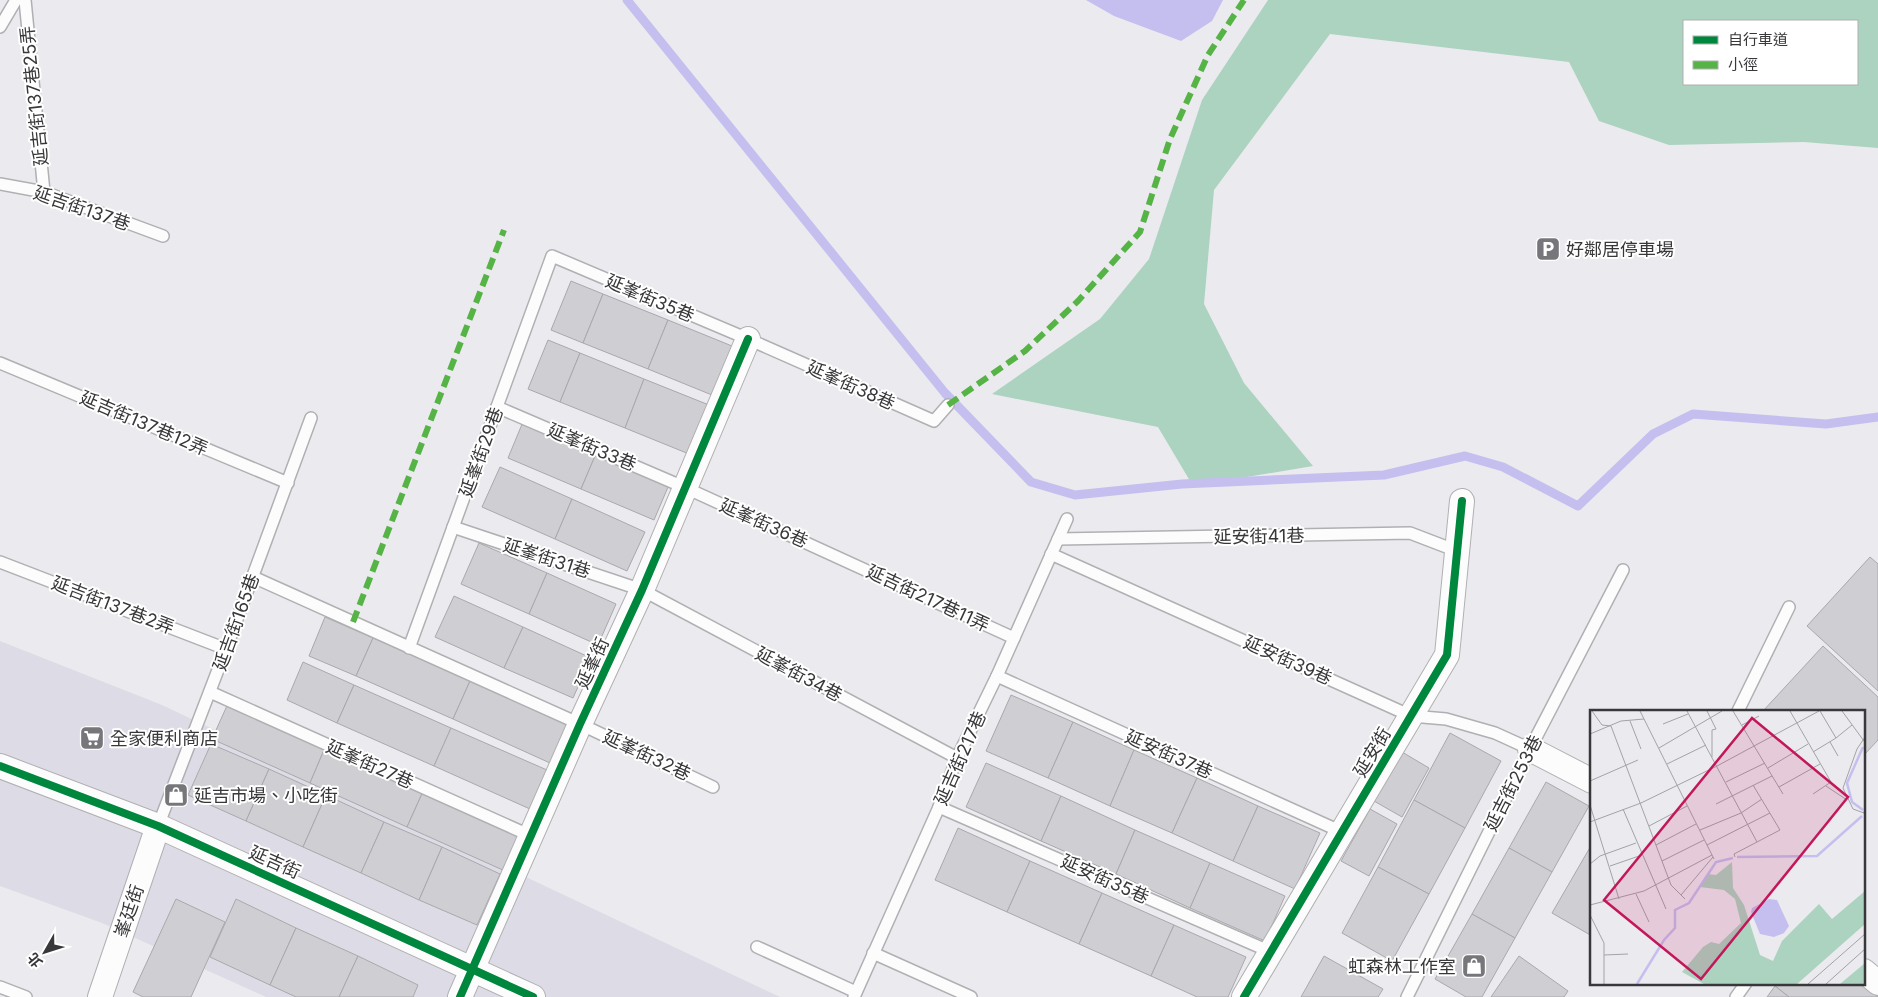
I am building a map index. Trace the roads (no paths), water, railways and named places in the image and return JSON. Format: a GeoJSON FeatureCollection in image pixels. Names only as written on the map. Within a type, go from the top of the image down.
{"type":"FeatureCollection","features":[{"type":"Feature","properties":{"kind":"street","name":"延峯街"},"geometry":{"type":"LineString","coordinates":[[460,997],[580,724],[642,590],[686,488],[718,406],[748,339]]}},
{"type":"Feature","properties":{"kind":"street","name":"延安街"},"geometry":{"type":"LineString","coordinates":[[1244,997],[1448,655],[1462,501]]}},
{"type":"Feature","properties":{"kind":"street"},"geometry":{"type":"LineString","coordinates":[[1530,749],[1590,780]]}},
{"type":"Feature","properties":{"kind":"street","name":"延吉街"},"geometry":{"type":"LineString","coordinates":[[0,766],[158,826],[533,997]]}},
{"type":"Feature","properties":{"kind":"street","name":"峯廷街"},"geometry":{"type":"LineString","coordinates":[[100,997],[158,826]]}},
{"type":"Feature","properties":{"kind":"street"},"geometry":{"type":"LineString","coordinates":[[1866,973],[1878,982]]}},
{"type":"Feature","properties":{"kind":"lane"},"geometry":{"type":"LineString","coordinates":[[0,27],[16,0]]}},
{"type":"Feature","properties":{"kind":"lane","name":"延吉街137巷25弄"},"geometry":{"type":"LineString","coordinates":[[25,0],[44,192]]}},
{"type":"Feature","properties":{"kind":"lane","name":"延吉街137巷"},"geometry":{"type":"LineString","coordinates":[[0,184],[44,192],[163,236]]}},
{"type":"Feature","properties":{"kind":"lane","name":"延峯街35巷"},"geometry":{"type":"LineString","coordinates":[[552,256],[748,339]]}},
{"type":"Feature","properties":{"kind":"lane","name":"延峯街29巷"},"geometry":{"type":"LineString","coordinates":[[409,648],[552,256]]}},
{"type":"Feature","properties":{"kind":"lane","name":"延峯街38巷"},"geometry":{"type":"LineString","coordinates":[[748,339],[934,421],[948,405]]}},
{"type":"Feature","properties":{"kind":"lane","name":"延吉街137巷12弄"},"geometry":{"type":"LineString","coordinates":[[0,363],[288,483]]}},
{"type":"Feature","properties":{"kind":"lane","name":"延峯街33巷"},"geometry":{"type":"LineString","coordinates":[[497,407],[686,488]]}},
{"type":"Feature","properties":{"kind":"lane","name":"延吉街165巷"},"geometry":{"type":"LineString","coordinates":[[158,826],[210,692],[311,418]]}},
{"type":"Feature","properties":{"kind":"lane","name":"延峯街36巷"},"geometry":{"type":"LineString","coordinates":[[686,488],[842,558]]}},
{"type":"Feature","properties":{"kind":"lane","name":"延吉街217巷"},"geometry":{"type":"LineString","coordinates":[[855,995],[939,806],[957,758],[997,676],[1067,519]]}},
{"type":"Feature","properties":{"kind":"lane","name":"延峯街31巷"},"geometry":{"type":"LineString","coordinates":[[453,527],[642,590]]}},
{"type":"Feature","properties":{"kind":"lane","name":"延安街41巷"},"geometry":{"type":"LineString","coordinates":[[1058,539],[1410,533],[1457,551]]}},
{"type":"Feature","properties":{"kind":"lane","name":"延安街39巷"},"geometry":{"type":"LineString","coordinates":[[1051,554],[1411,716],[1446,719],[1495,732],[1530,749]]}},
{"type":"Feature","properties":{"kind":"lane","name":"延吉街217巷11弄"},"geometry":{"type":"LineString","coordinates":[[842,558],[1014,638]]}},
{"type":"Feature","properties":{"kind":"lane","name":"延吉街137巷2弄"},"geometry":{"type":"LineString","coordinates":[[0,562],[226,649]]}},
{"type":"Feature","properties":{"kind":"lane","name":"延吉街253巷"},"geometry":{"type":"LineString","coordinates":[[1411,996],[1530,749],[1623,570]]}},
{"type":"Feature","properties":{"kind":"lane"},"geometry":{"type":"LineString","coordinates":[[253,577],[580,724]]}},
{"type":"Feature","properties":{"kind":"lane","name":"延峯街34巷"},"geometry":{"type":"LineString","coordinates":[[642,590],[957,758]]}},
{"type":"Feature","properties":{"kind":"lane"},"geometry":{"type":"LineString","coordinates":[[1738,710],[1788,608]]}},
{"type":"Feature","properties":{"kind":"lane","name":"延安街37巷"},"geometry":{"type":"LineString","coordinates":[[997,676],[1342,832]]}},
{"type":"Feature","properties":{"kind":"lane","name":"延峯街27巷"},"geometry":{"type":"LineString","coordinates":[[210,692],[531,836]]}},
{"type":"Feature","properties":{"kind":"lane","name":"延峯街32巷"},"geometry":{"type":"LineString","coordinates":[[580,724],[713,787]]}},
{"type":"Feature","properties":{"kind":"lane","name":"延安街35巷"},"geometry":{"type":"LineString","coordinates":[[939,806],[1271,952]]}},
{"type":"Feature","properties":{"kind":"lane"},"geometry":{"type":"LineString","coordinates":[[757,947],[855,995]]}},
{"type":"Feature","properties":{"kind":"lane"},"geometry":{"type":"LineString","coordinates":[[873,954],[970,997]]}},
{"type":"Feature","properties":{"kind":"lane"},"geometry":{"type":"LineString","coordinates":[[1736,997],[1745,984]]}},
{"type":"Feature","properties":{"kind":"lane"},"geometry":{"type":"LineString","coordinates":[[0,987],[26,997]]}},
{"type":"Feature","properties":{"kind":"waterway"},"geometry":{"type":"LineString","coordinates":[[627,0],[945,393],[1031,482],[1075,495],[1182,484],[1384,475],[1465,456],[1503,467],[1578,506],[1653,434],[1693,414],[1826,424],[1878,417]]}},
{"type":"Feature","properties":{"kind":"place","name":"好鄰居停車場"},"geometry":{"type":"Point","coordinates":[1548,249]}},
{"type":"Feature","properties":{"kind":"place","name":"全家便利商店"},"geometry":{"type":"Point","coordinates":[92,738]}},
{"type":"Feature","properties":{"kind":"place","name":"延吉市場、小吃街"},"geometry":{"type":"Point","coordinates":[176,795]}},
{"type":"Feature","properties":{"kind":"place","name":"虹森林工作室"},"geometry":{"type":"Point","coordinates":[1474,966]}}]}
